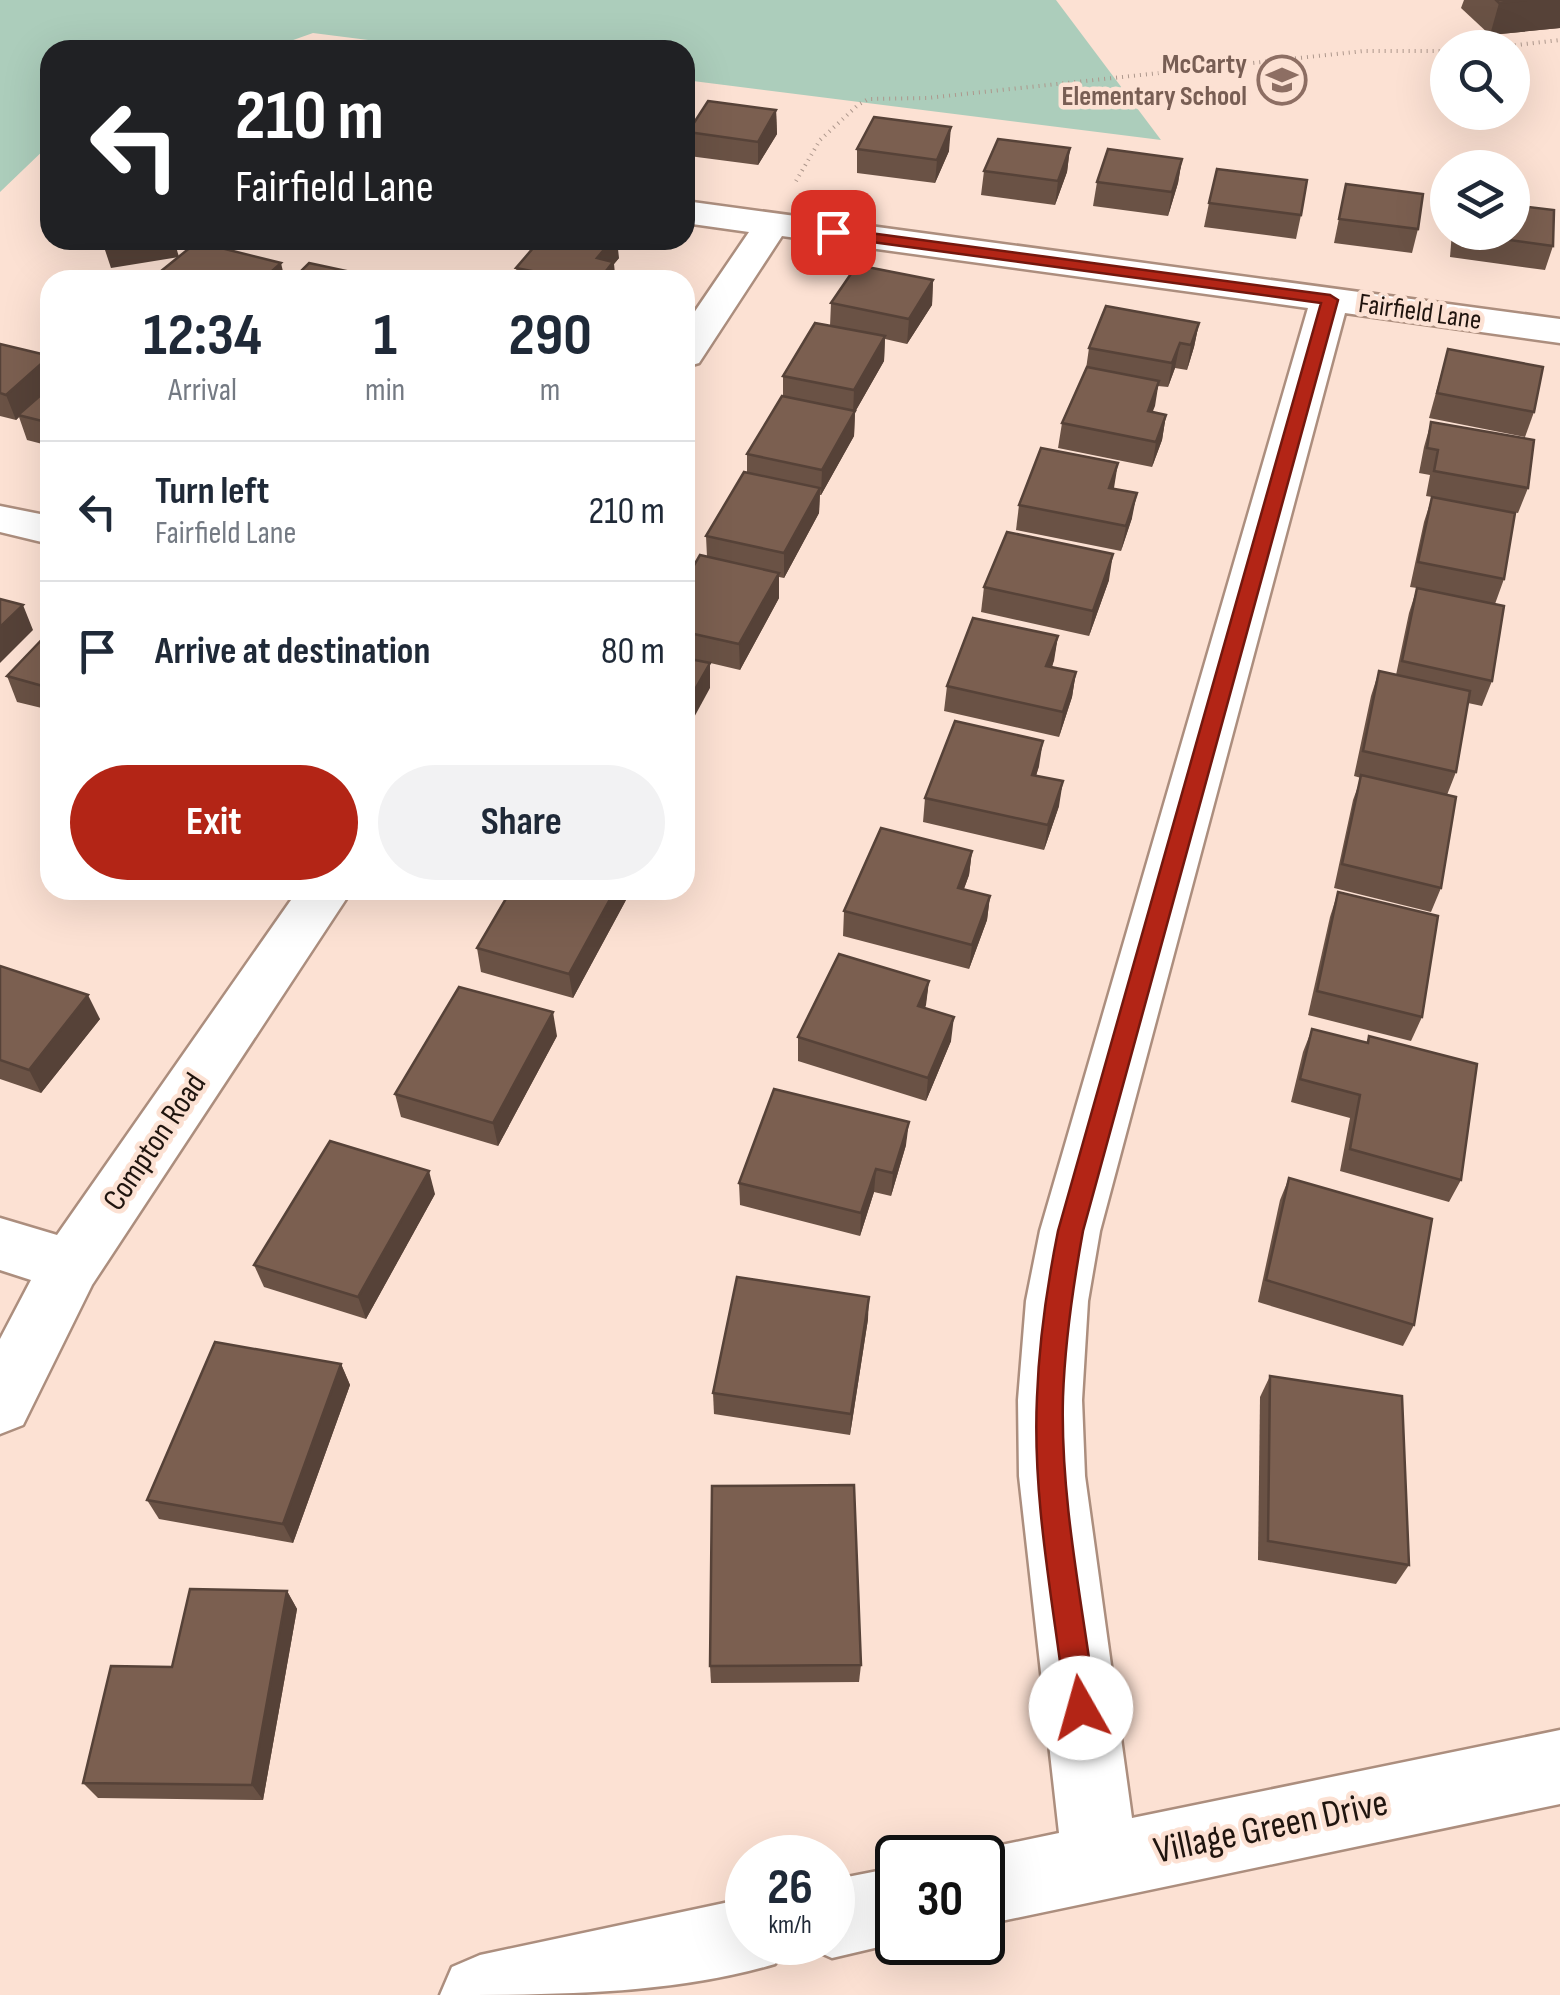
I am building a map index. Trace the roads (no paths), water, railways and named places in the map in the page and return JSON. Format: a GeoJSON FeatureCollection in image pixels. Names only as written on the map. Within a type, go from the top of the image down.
{"type":"FeatureCollection","features":[{"type":"Feature","properties":{"kind":"street","name":"Fairfield Lane"},"geometry":{"type":"LineString","coordinates":[[695,213],[1560,331]]}},
{"type":"Feature","properties":{"kind":"street"},"geometry":{"type":"LineString","coordinates":[[695,340],[772,224]]}},
{"type":"Feature","properties":{"kind":"street"},"geometry":{"type":"LineString","coordinates":[[1100,1862],[1052,1476],[1050,1400],[1057,1301],[1070,1231],[1330,300]]}},
{"type":"Feature","properties":{"kind":"street"},"geometry":{"type":"LineString","coordinates":[[0,519],[40,528]]}},
{"type":"Feature","properties":{"kind":"street","name":"Compton Road"},"geometry":{"type":"LineString","coordinates":[[0,1404],[70,1266],[319,900]]}},
{"type":"Feature","properties":{"kind":"street"},"geometry":{"type":"LineString","coordinates":[[0,1244],[70,1266]]}},
{"type":"Feature","properties":{"kind":"street","name":"Village Green Drive"},"geometry":{"type":"LineString","coordinates":[[1005,1882],[1560,1767]]}},
{"type":"Feature","properties":{"kind":"street"},"geometry":{"type":"LineString","coordinates":[[480,1995],[725,1943]]}},
{"type":"Feature","properties":{"kind":"place","name":"McCarty Elementary School"},"geometry":{"type":"Point","coordinates":[1282,80]}}]}
